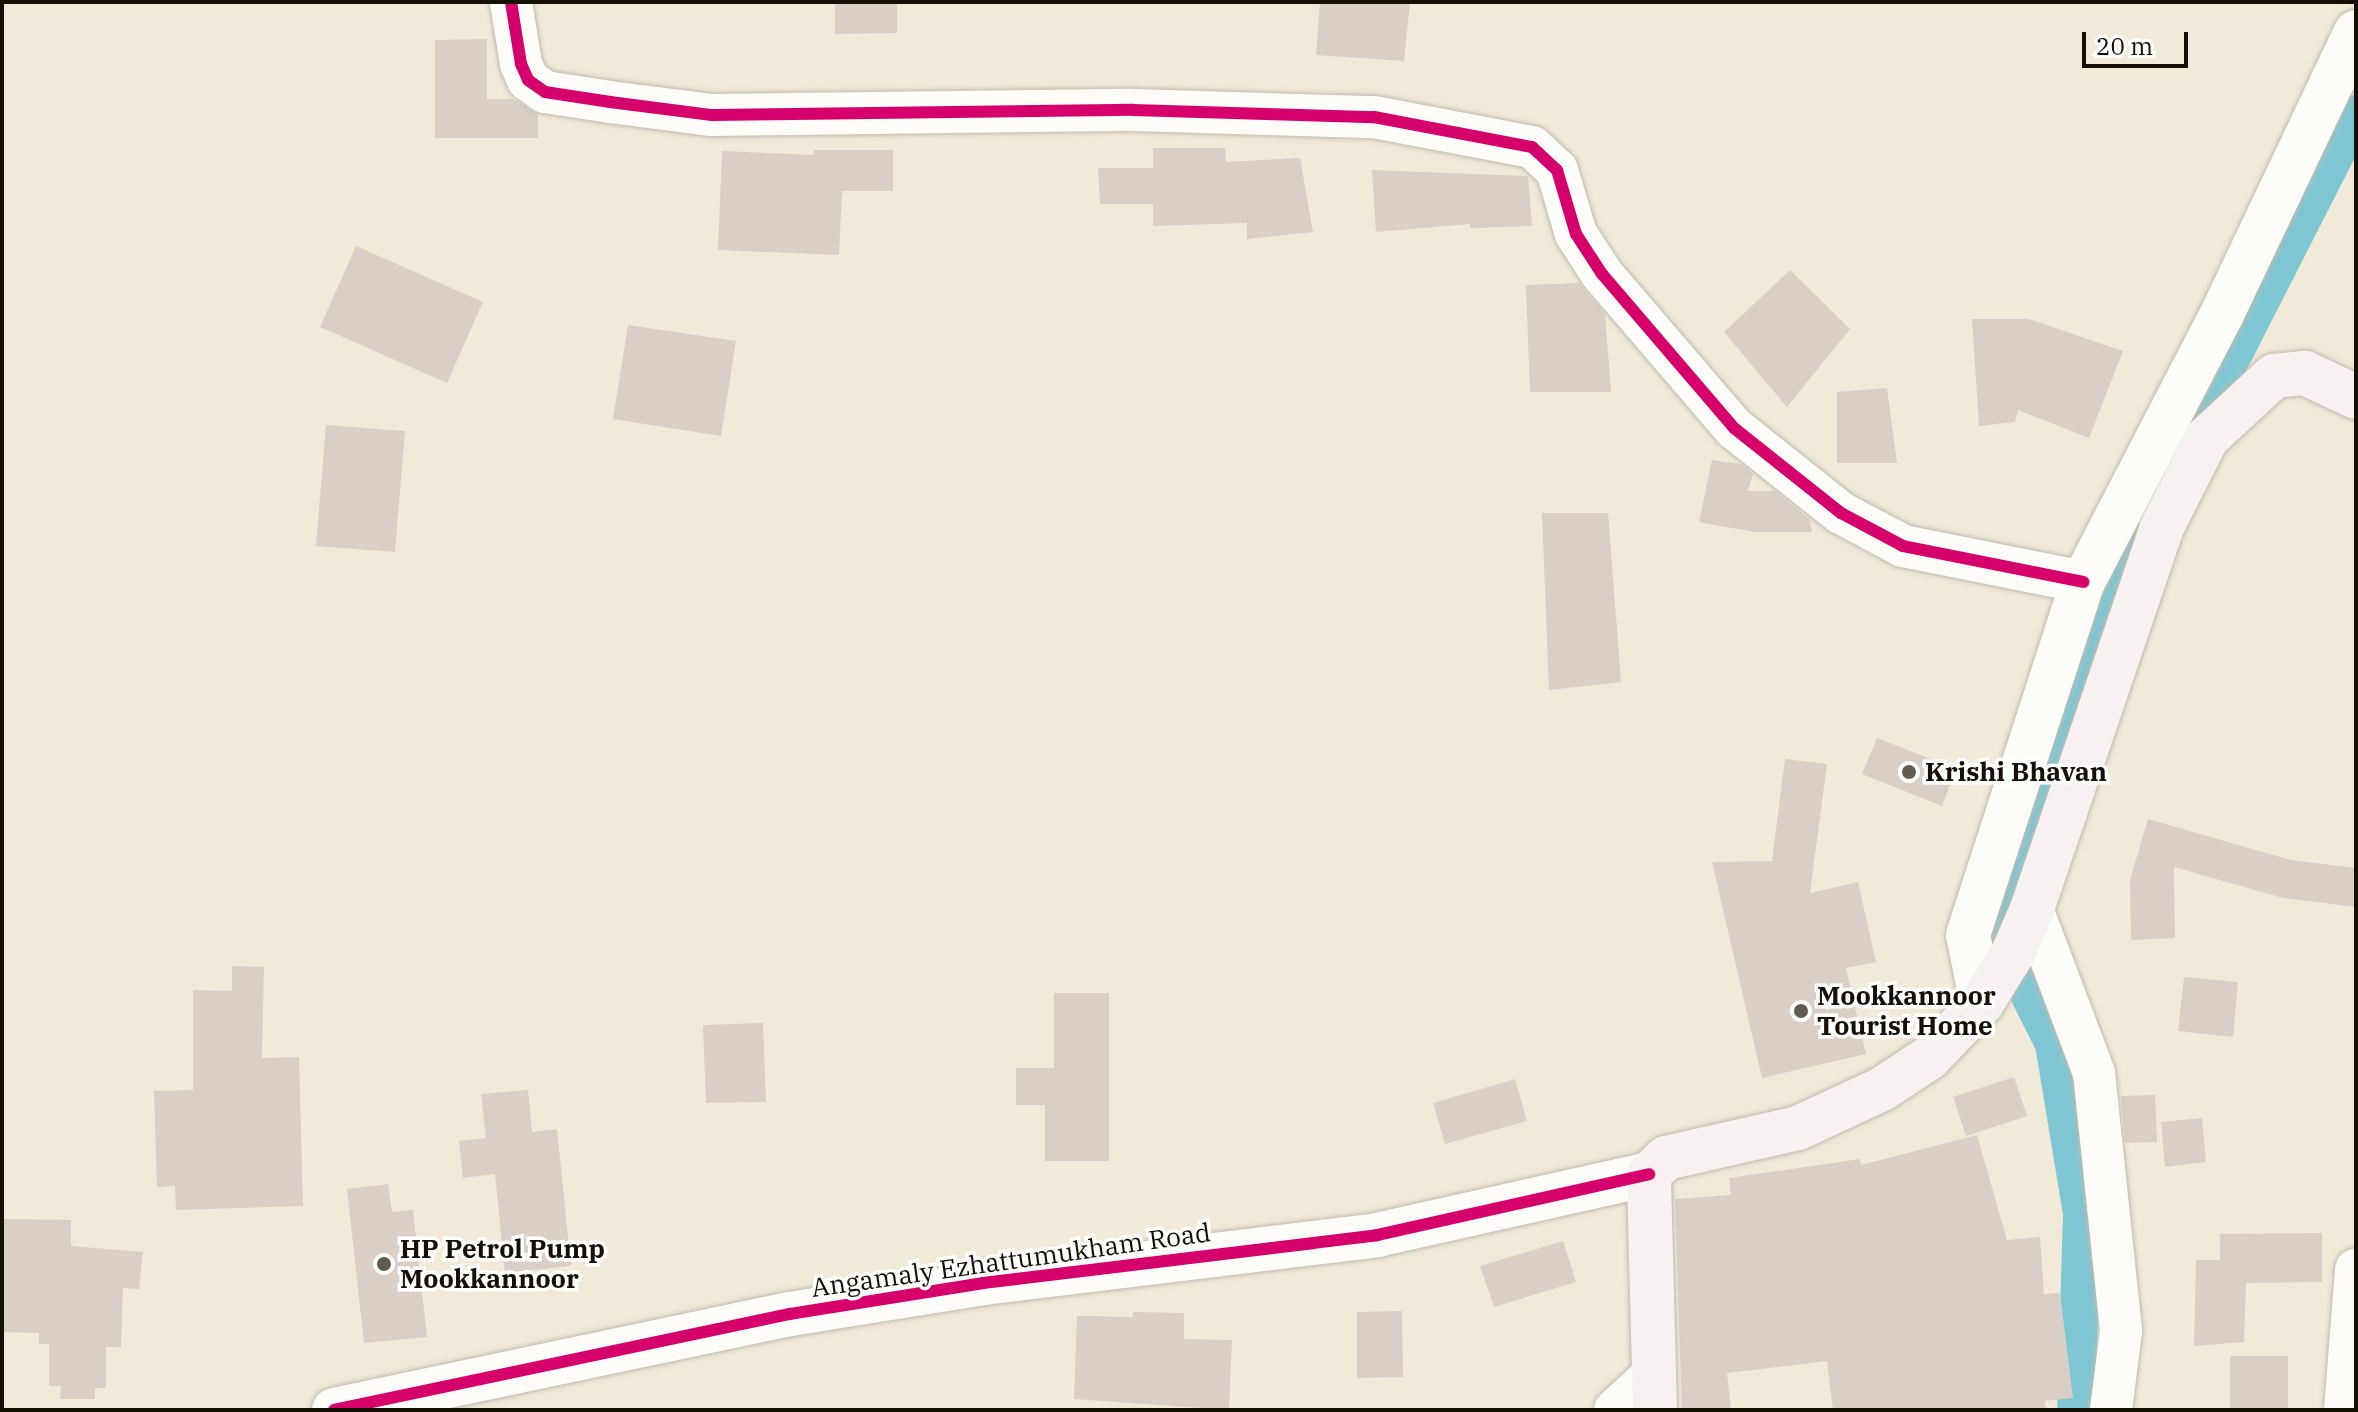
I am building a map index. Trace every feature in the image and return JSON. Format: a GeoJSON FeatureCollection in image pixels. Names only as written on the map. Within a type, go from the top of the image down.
{"type":"FeatureCollection","features":[{"type":"Feature","properties":{"kind":"main road"},"geometry":{"type":"LineString","coordinates":[[1654,1392],[1649,1174],[1666,1158],[1798,1128],[1882,1089],[1929,1058],[1982,1003],[2010,958],[2032,909],[2161,529],[2207,438],[2274,376],[2305,373],[2356,397]]}},
{"type":"Feature","properties":{"kind":"street"},"geometry":{"type":"LineString","coordinates":[[511,2],[521,64],[528,80],[545,92],[610,102],[712,115],[1133,110],[1374,117],[1532,147],[1557,170],[1576,234],[1602,274],[1734,428],[1841,513],[1903,546],[2083,582]]}},
{"type":"Feature","properties":{"kind":"street"},"geometry":{"type":"LineString","coordinates":[[1982,1003],[1968,935],[2083,582],[2222,314],[2356,32]]}},
{"type":"Feature","properties":{"kind":"street"},"geometry":{"type":"LineString","coordinates":[[2032,909],[2094,1073],[2121,1331],[2111,1410]]}},
{"type":"Feature","properties":{"kind":"street","name":"Angamaly Ezhattumukham Road"},"geometry":{"type":"LineString","coordinates":[[334,1410],[790,1314],[983,1283],[1377,1235],[1649,1174]]}},
{"type":"Feature","properties":{"kind":"street"},"geometry":{"type":"LineString","coordinates":[[2345,1410],[2356,1269]]}},
{"type":"Feature","properties":{"kind":"street"},"geometry":{"type":"LineString","coordinates":[[1615,1410],[1654,1392]]}},
{"type":"Feature","properties":{"kind":"building"},"geometry":{"type":"Polygon","coordinates":[[[835,2],[897,2],[897,33],[835,34],[835,2]]]}},
{"type":"Feature","properties":{"kind":"building"},"geometry":{"type":"Polygon","coordinates":[[[1320,2],[1410,2],[1404,61],[1316,55],[1320,2]]]}},
{"type":"Feature","properties":{"kind":"building"},"geometry":{"type":"Polygon","coordinates":[[[487,39],[487,99],[513,99],[538,114],[538,138],[435,138],[435,40],[487,39]]]}},
{"type":"Feature","properties":{"kind":"building"},"geometry":{"type":"Polygon","coordinates":[[[1153,148],[1225,148],[1226,162],[1300,158],[1313,232],[1247,239],[1247,223],[1153,226],[1153,204],[1100,204],[1098,168],[1153,168],[1153,148]]]}},
{"type":"Feature","properties":{"kind":"building"},"geometry":{"type":"Polygon","coordinates":[[[814,150],[893,150],[893,191],[842,191],[839,255],[718,250],[722,151],[814,155],[814,150]]]}},
{"type":"Feature","properties":{"kind":"building"},"geometry":{"type":"Polygon","coordinates":[[[1372,170],[1528,176],[1532,226],[1470,228],[1470,224],[1376,232],[1372,170]]]}},
{"type":"Feature","properties":{"kind":"building"},"geometry":{"type":"Polygon","coordinates":[[[356,246],[483,302],[447,383],[320,327],[356,246]]]}},
{"type":"Feature","properties":{"kind":"building"},"geometry":{"type":"Polygon","coordinates":[[[1790,270],[1850,329],[1787,407],[1724,332],[1790,270]]]}},
{"type":"Feature","properties":{"kind":"building"},"geometry":{"type":"Polygon","coordinates":[[[1579,283],[1605,314],[1611,392],[1530,392],[1526,285],[1579,283]]]}},
{"type":"Feature","properties":{"kind":"building"},"geometry":{"type":"Polygon","coordinates":[[[1972,319],[2028,319],[2123,351],[2089,438],[2018,410],[2015,422],[1979,426],[1972,319]]]}},
{"type":"Feature","properties":{"kind":"building"},"geometry":{"type":"Polygon","coordinates":[[[628,325],[736,341],[721,436],[613,419],[628,325]]]}},
{"type":"Feature","properties":{"kind":"building"},"geometry":{"type":"Polygon","coordinates":[[[1887,388],[1897,463],[1837,463],[1837,392],[1887,388]]]}},
{"type":"Feature","properties":{"kind":"building"},"geometry":{"type":"Polygon","coordinates":[[[326,425],[405,431],[395,552],[316,546],[326,425]]]}},
{"type":"Feature","properties":{"kind":"building"},"geometry":{"type":"Polygon","coordinates":[[[1712,460],[1741,464],[1753,474],[1748,491],[1775,491],[1809,519],[1812,532],[1754,532],[1699,522],[1712,460]]]}},
{"type":"Feature","properties":{"kind":"building"},"geometry":{"type":"Polygon","coordinates":[[[1542,513],[1608,513],[1621,682],[1549,690],[1542,513]]]}},
{"type":"Feature","properties":{"kind":"building","name":"Krishi Bhavan"},"geometry":{"type":"Polygon","coordinates":[[[1877,738],[1956,769],[1942,806],[1862,774],[1877,738]]]}},
{"type":"Feature","properties":{"kind":"building","name":"Mookkannoor Tourist Home"},"geometry":{"type":"Polygon","coordinates":[[[1785,759],[1827,764],[1810,893],[1858,882],[1876,962],[1846,968],[1866,1054],[1762,1078],[1712,862],[1772,861],[1785,759]]]}},
{"type":"Feature","properties":{"kind":"building"},"geometry":{"type":"Polygon","coordinates":[[[2148,819],[2291,860],[2356,868],[2356,907],[2283,898],[2174,867],[2175,938],[2131,940],[2130,880],[2148,819]]]}},
{"type":"Feature","properties":{"kind":"building"},"geometry":{"type":"Polygon","coordinates":[[[232,966],[264,967],[262,1058],[299,1057],[303,1206],[176,1210],[175,1186],[157,1187],[154,1091],[193,1090],[193,990],[232,991],[232,966]]]}},
{"type":"Feature","properties":{"kind":"building"},"geometry":{"type":"Polygon","coordinates":[[[2184,977],[2238,982],[2233,1037],[2178,1031],[2184,977]]]}},
{"type":"Feature","properties":{"kind":"building"},"geometry":{"type":"Polygon","coordinates":[[[1054,993],[1109,993],[1109,1161],[1045,1161],[1045,1105],[1016,1105],[1016,1068],[1054,1068],[1054,993]]]}},
{"type":"Feature","properties":{"kind":"building"},"geometry":{"type":"Polygon","coordinates":[[[763,1023],[766,1102],[706,1103],[703,1025],[763,1023]]]}},
{"type":"Feature","properties":{"kind":"building"},"geometry":{"type":"Polygon","coordinates":[[[2014,1077],[2027,1116],[1966,1136],[1953,1097],[2014,1077]]]}},
{"type":"Feature","properties":{"kind":"building"},"geometry":{"type":"Polygon","coordinates":[[[1515,1079],[1527,1121],[1445,1144],[1433,1103],[1515,1079]]]}},
{"type":"Feature","properties":{"kind":"building"},"geometry":{"type":"Polygon","coordinates":[[[528,1090],[532,1132],[557,1129],[571,1266],[505,1273],[495,1174],[463,1178],[459,1141],[486,1138],[481,1094],[528,1090]]]}},
{"type":"Feature","properties":{"kind":"building"},"geometry":{"type":"Polygon","coordinates":[[[2155,1095],[2157,1142],[2125,1143],[2121,1096],[2155,1095]]]}},
{"type":"Feature","properties":{"kind":"building"},"geometry":{"type":"Polygon","coordinates":[[[2202,1118],[2206,1162],[2165,1167],[2161,1122],[2202,1118]]]}},
{"type":"Feature","properties":{"kind":"building"},"geometry":{"type":"Polygon","coordinates":[[[1977,1135],[2007,1240],[2040,1237],[2044,1294],[2060,1293],[2073,1398],[2045,1401],[2046,1410],[1833,1410],[1827,1361],[1727,1373],[1731,1410],[1682,1410],[1675,1199],[1731,1195],[1729,1178],[1860,1159],[1861,1165],[1977,1135]]]}},
{"type":"Feature","properties":{"kind":"building"},"geometry":{"type":"Polygon","coordinates":[[[388,1184],[392,1212],[413,1210],[427,1337],[364,1343],[347,1189],[388,1184]]]}},
{"type":"Feature","properties":{"kind":"building"},"geometry":{"type":"Polygon","coordinates":[[[4,1219],[71,1220],[71,1246],[143,1252],[139,1289],[123,1288],[121,1347],[106,1347],[106,1388],[95,1388],[95,1399],[60,1399],[61,1386],[49,1386],[49,1344],[39,1344],[39,1333],[2,1332],[4,1219]]]}},
{"type":"Feature","properties":{"kind":"building"},"geometry":{"type":"Polygon","coordinates":[[[2322,1233],[2322,1282],[2246,1283],[2244,1342],[2194,1346],[2196,1260],[2220,1260],[2220,1234],[2322,1233]]]}},
{"type":"Feature","properties":{"kind":"building"},"geometry":{"type":"Polygon","coordinates":[[[1563,1241],[1576,1282],[1494,1307],[1480,1266],[1563,1241]]]}},
{"type":"Feature","properties":{"kind":"building"},"geometry":{"type":"Polygon","coordinates":[[[1402,1311],[1403,1377],[1357,1378],[1357,1312],[1402,1311]]]}},
{"type":"Feature","properties":{"kind":"building"},"geometry":{"type":"Polygon","coordinates":[[[1133,1312],[1184,1313],[1184,1339],[1232,1340],[1229,1410],[1074,1399],[1077,1316],[1133,1317],[1133,1312]]]}},
{"type":"Feature","properties":{"kind":"building"},"geometry":{"type":"Polygon","coordinates":[[[2230,1356],[2288,1356],[2288,1410],[2230,1410],[2230,1356]]]}},
{"type":"Feature","properties":{"kind":"waterway"},"geometry":{"type":"LineString","coordinates":[[2181,457],[2356,114]]}},
{"type":"Feature","properties":{"kind":"waterway"},"geometry":{"type":"LineString","coordinates":[[2010,956],[1994,923],[2100,611],[2151,515]]}},
{"type":"Feature","properties":{"kind":"waterway"},"geometry":{"type":"LineString","coordinates":[[2011,958],[2054,1044],[2082,1213],[2076,1410]]}},
{"type":"Feature","properties":{"kind":"cycle path"},"geometry":{"type":"LineString","coordinates":[[511,2],[521,64],[528,80],[545,92],[610,102],[712,115],[1133,110],[1374,117],[1532,147],[1557,170],[1576,234],[1602,274],[1734,428],[1841,513],[1903,546],[2083,582]]}},
{"type":"Feature","properties":{"kind":"cycle path"},"geometry":{"type":"LineString","coordinates":[[334,1410],[790,1314],[983,1283],[1377,1235],[1649,1174]]}},
{"type":"Feature","properties":{"kind":"place","name":"Krishi Bhavan"},"geometry":{"type":"Point","coordinates":[1909,772]}},
{"type":"Feature","properties":{"kind":"place","name":"Mookkannoor Tourist Home"},"geometry":{"type":"Point","coordinates":[1801,1011]}},
{"type":"Feature","properties":{"kind":"place","name":"HP Petrol Pump Mookkannoor"},"geometry":{"type":"Point","coordinates":[384,1264]}}]}
